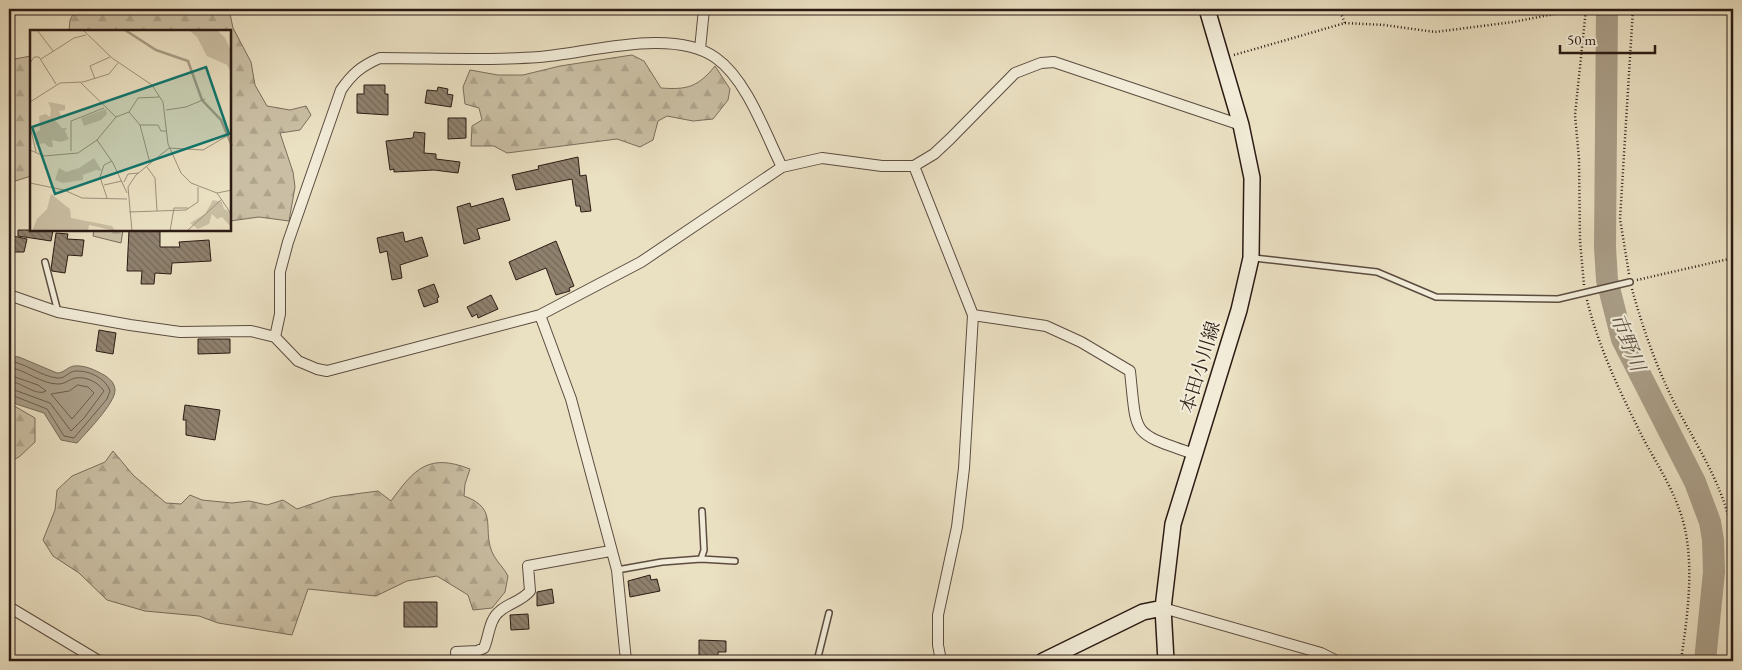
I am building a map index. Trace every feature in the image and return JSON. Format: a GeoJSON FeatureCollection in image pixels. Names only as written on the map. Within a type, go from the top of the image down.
{"type":"FeatureCollection","features":[{"type":"Feature","properties":{"kind":"main road","name":"本田小川線"},"geometry":{"type":"LineString","coordinates":[[1166,661],[1163,608],[1173,524],[1239,310],[1251,258],[1252,178],[1241,125],[1223,58],[1207,9]]}},
{"type":"Feature","properties":{"kind":"main road"},"geometry":{"type":"LineString","coordinates":[[1043,661],[1143,612],[1163,608]]}},
{"type":"Feature","properties":{"kind":"street"},"geometry":{"type":"LineString","coordinates":[[700,49],[704,9]]}},
{"type":"Feature","properties":{"kind":"street"},"geometry":{"type":"LineString","coordinates":[[275,337],[280,314],[280,272],[288,242],[341,90],[351,75],[364,65],[380,58],[538,57],[666,43],[700,49],[728,68],[741,86],[782,167]]}},
{"type":"Feature","properties":{"kind":"street"},"geometry":{"type":"LineString","coordinates":[[9,295],[58,312],[180,332],[251,331],[275,337],[298,361],[327,371],[540,315],[641,262],[782,167],[822,158],[882,166],[914,166],[934,154],[1015,73],[1041,63],[1054,62],[1241,125]]}},
{"type":"Feature","properties":{"kind":"street"},"geometry":{"type":"LineString","coordinates":[[914,166],[973,316],[964,468],[956,527],[938,615],[938,645],[941,661]]}},
{"type":"Feature","properties":{"kind":"street"},"geometry":{"type":"LineString","coordinates":[[540,315],[571,399],[610,551],[617,570],[626,661]]}},
{"type":"Feature","properties":{"kind":"street"},"geometry":{"type":"LineString","coordinates":[[973,316],[1046,326],[1081,342],[1130,372],[1135,422],[1142,434],[1194,454]]}},
{"type":"Feature","properties":{"kind":"street"},"geometry":{"type":"LineString","coordinates":[[457,661],[456,652],[477,651],[484,648],[493,619],[499,611],[530,591],[528,566],[610,551]]}},
{"type":"Feature","properties":{"kind":"street"},"geometry":{"type":"LineString","coordinates":[[9,607],[100,661]]}},
{"type":"Feature","properties":{"kind":"street"},"geometry":{"type":"LineString","coordinates":[[1163,608],[1321,653],[1337,661]]}},
{"type":"Feature","properties":{"kind":"lane"},"geometry":{"type":"LineString","coordinates":[[1251,258],[1377,272],[1436,297],[1558,299],[1630,282]]}},
{"type":"Feature","properties":{"kind":"lane"},"geometry":{"type":"LineString","coordinates":[[45,262],[58,312]]}},
{"type":"Feature","properties":{"kind":"lane"},"geometry":{"type":"LineString","coordinates":[[701,559],[704,550],[702,511]]}},
{"type":"Feature","properties":{"kind":"lane"},"geometry":{"type":"LineString","coordinates":[[617,570],[662,562],[701,559],[734,560]]}},
{"type":"Feature","properties":{"kind":"lane"},"geometry":{"type":"LineString","coordinates":[[817,661],[829,613]]}},
{"type":"Feature","properties":{"kind":"path"},"geometry":{"type":"LineString","coordinates":[[1339,9],[1345,24]]}},
{"type":"Feature","properties":{"kind":"path"},"geometry":{"type":"LineString","coordinates":[[1633,9],[1620,219],[1630,282],[1642,325],[1676,406],[1704,455],[1730,519],[1733,539]]}},
{"type":"Feature","properties":{"kind":"path"},"geometry":{"type":"LineString","coordinates":[[1223,58],[1345,24],[1384,25],[1434,32],[1513,22],[1575,10],[1586,10],[1575,115],[1579,160],[1580,241],[1587,293],[1600,346],[1608,366],[1668,483],[1685,527],[1689,550],[1689,574],[1681,661]]}},
{"type":"Feature","properties":{"kind":"path"},"geometry":{"type":"LineString","coordinates":[[1630,282],[1733,258]]}},
{"type":"Feature","properties":{"kind":"green space"},"geometry":{"type":"Polygon","coordinates":[[[76,9],[229,9],[233,28],[251,62],[255,85],[267,106],[290,110],[306,106],[311,115],[300,130],[280,133],[293,172],[295,187],[289,221],[259,217],[231,221],[231,30],[69,30],[70,20],[76,9]]]}},
{"type":"Feature","properties":{"kind":"green space"},"geometry":{"type":"Polygon","coordinates":[[[632,55],[644,61],[661,88],[691,86],[703,79],[715,66],[730,89],[728,100],[713,119],[693,121],[667,116],[658,121],[653,140],[640,147],[617,139],[507,153],[494,146],[471,146],[472,126],[482,120],[479,108],[465,104],[463,87],[470,70],[498,75],[523,75],[560,66],[632,55]]]}},
{"type":"Feature","properties":{"kind":"green space"},"geometry":{"type":"Polygon","coordinates":[[[30,56],[30,176],[9,183],[9,60],[30,56]]]}},
{"type":"Feature","properties":{"kind":"green space"},"geometry":{"type":"Polygon","coordinates":[[[94,231],[123,231],[121,243],[93,236],[94,231]]]}},
{"type":"Feature","properties":{"kind":"green space"},"geometry":{"type":"Polygon","coordinates":[[[9,403],[35,418],[35,442],[19,457],[9,462],[9,403]]]}},
{"type":"Feature","properties":{"kind":"green space"},"geometry":{"type":"Polygon","coordinates":[[[113,451],[133,475],[166,503],[181,504],[190,495],[202,500],[232,503],[249,501],[267,505],[283,500],[297,509],[332,497],[378,491],[391,501],[416,472],[433,463],[456,464],[470,469],[465,484],[464,496],[475,501],[486,514],[490,547],[508,576],[505,592],[492,608],[473,610],[468,595],[437,576],[407,581],[376,596],[308,589],[292,635],[218,623],[199,616],[145,611],[107,600],[79,573],[53,556],[43,540],[55,510],[57,490],[72,476],[105,462],[113,451]]]}},
{"type":"Feature","properties":{"kind":"water"},"geometry":{"type":"Polygon","coordinates":[[[9,356],[19,357],[57,373],[74,366],[90,368],[111,381],[115,387],[114,395],[100,417],[77,443],[61,440],[44,413],[16,404],[9,398],[9,356]]]}},
{"type":"Feature","properties":{"kind":"building"},"geometry":{"type":"Polygon","coordinates":[[[364,85],[385,85],[385,94],[388,94],[388,115],[357,113],[357,94],[364,94],[364,85]]]}},
{"type":"Feature","properties":{"kind":"building"},"geometry":{"type":"Polygon","coordinates":[[[438,87],[448,89],[447,94],[453,95],[451,107],[425,103],[427,90],[437,91],[438,87]]]}},
{"type":"Feature","properties":{"kind":"building"},"geometry":{"type":"Polygon","coordinates":[[[448,118],[466,118],[466,138],[448,139],[448,118]]]}},
{"type":"Feature","properties":{"kind":"building"},"geometry":{"type":"Polygon","coordinates":[[[414,132],[425,133],[424,153],[436,154],[436,159],[460,162],[458,173],[434,170],[394,172],[394,169],[390,170],[386,141],[413,138],[414,132]]]}},
{"type":"Feature","properties":{"kind":"building"},"geometry":{"type":"Polygon","coordinates":[[[578,157],[580,176],[586,175],[591,211],[581,212],[580,206],[576,206],[572,179],[516,190],[512,175],[539,169],[538,166],[578,157]]]}},
{"type":"Feature","properties":{"kind":"building"},"geometry":{"type":"Polygon","coordinates":[[[503,198],[510,220],[477,229],[480,239],[464,244],[457,207],[470,203],[471,207],[503,198]]]}},
{"type":"Feature","properties":{"kind":"building"},"geometry":{"type":"Polygon","coordinates":[[[18,230],[53,231],[51,241],[18,236],[18,230]]]}},
{"type":"Feature","properties":{"kind":"building"},"geometry":{"type":"Polygon","coordinates":[[[129,231],[160,231],[160,247],[180,247],[179,242],[209,240],[211,261],[172,263],[171,274],[155,273],[154,284],[141,284],[142,271],[127,271],[129,231]]]}},
{"type":"Feature","properties":{"kind":"building"},"geometry":{"type":"Polygon","coordinates":[[[403,232],[405,242],[422,237],[428,256],[400,265],[402,278],[392,280],[387,251],[380,253],[377,238],[403,232]]]}},
{"type":"Feature","properties":{"kind":"building"},"geometry":{"type":"Polygon","coordinates":[[[56,233],[68,234],[67,239],[84,240],[82,256],[68,255],[65,273],[52,271],[51,269],[56,233]]]}},
{"type":"Feature","properties":{"kind":"building"},"geometry":{"type":"Polygon","coordinates":[[[13,236],[27,239],[24,252],[10,252],[13,236]]]}},
{"type":"Feature","properties":{"kind":"building"},"geometry":{"type":"Polygon","coordinates":[[[556,241],[574,286],[569,288],[570,291],[556,295],[546,268],[516,280],[509,262],[556,241]]]}},
{"type":"Feature","properties":{"kind":"building"},"geometry":{"type":"Polygon","coordinates":[[[434,284],[439,297],[437,298],[438,302],[424,307],[418,290],[434,284]]]}},
{"type":"Feature","properties":{"kind":"building"},"geometry":{"type":"Polygon","coordinates":[[[491,295],[498,309],[478,318],[477,314],[472,317],[467,307],[491,295]]]}},
{"type":"Feature","properties":{"kind":"building"},"geometry":{"type":"Polygon","coordinates":[[[99,330],[116,333],[113,354],[96,351],[99,330]]]}},
{"type":"Feature","properties":{"kind":"building"},"geometry":{"type":"Polygon","coordinates":[[[198,339],[230,339],[230,353],[198,354],[198,339]]]}},
{"type":"Feature","properties":{"kind":"building"},"geometry":{"type":"Polygon","coordinates":[[[185,405],[220,410],[215,440],[186,435],[186,420],[183,420],[185,405]]]}},
{"type":"Feature","properties":{"kind":"building"},"geometry":{"type":"Polygon","coordinates":[[[650,575],[651,580],[657,579],[660,591],[630,597],[628,581],[650,575]]]}},
{"type":"Feature","properties":{"kind":"building"},"geometry":{"type":"Polygon","coordinates":[[[552,589],[554,603],[537,606],[537,592],[552,589]]]}},
{"type":"Feature","properties":{"kind":"building"},"geometry":{"type":"Polygon","coordinates":[[[404,602],[437,602],[437,627],[404,627],[404,602]]]}},
{"type":"Feature","properties":{"kind":"building"},"geometry":{"type":"Polygon","coordinates":[[[528,614],[529,629],[511,630],[510,615],[528,614]]]}},
{"type":"Feature","properties":{"kind":"building"},"geometry":{"type":"Polygon","coordinates":[[[699,640],[726,641],[726,652],[718,652],[718,656],[699,656],[699,640]]]}},
{"type":"Feature","properties":{"kind":"waterway","name":"市野川"},"geometry":{"type":"LineString","coordinates":[[1607,9],[1605,247],[1607,280],[1622,339],[1695,482],[1710,522],[1713,540],[1714,572],[1705,661]]}}]}
